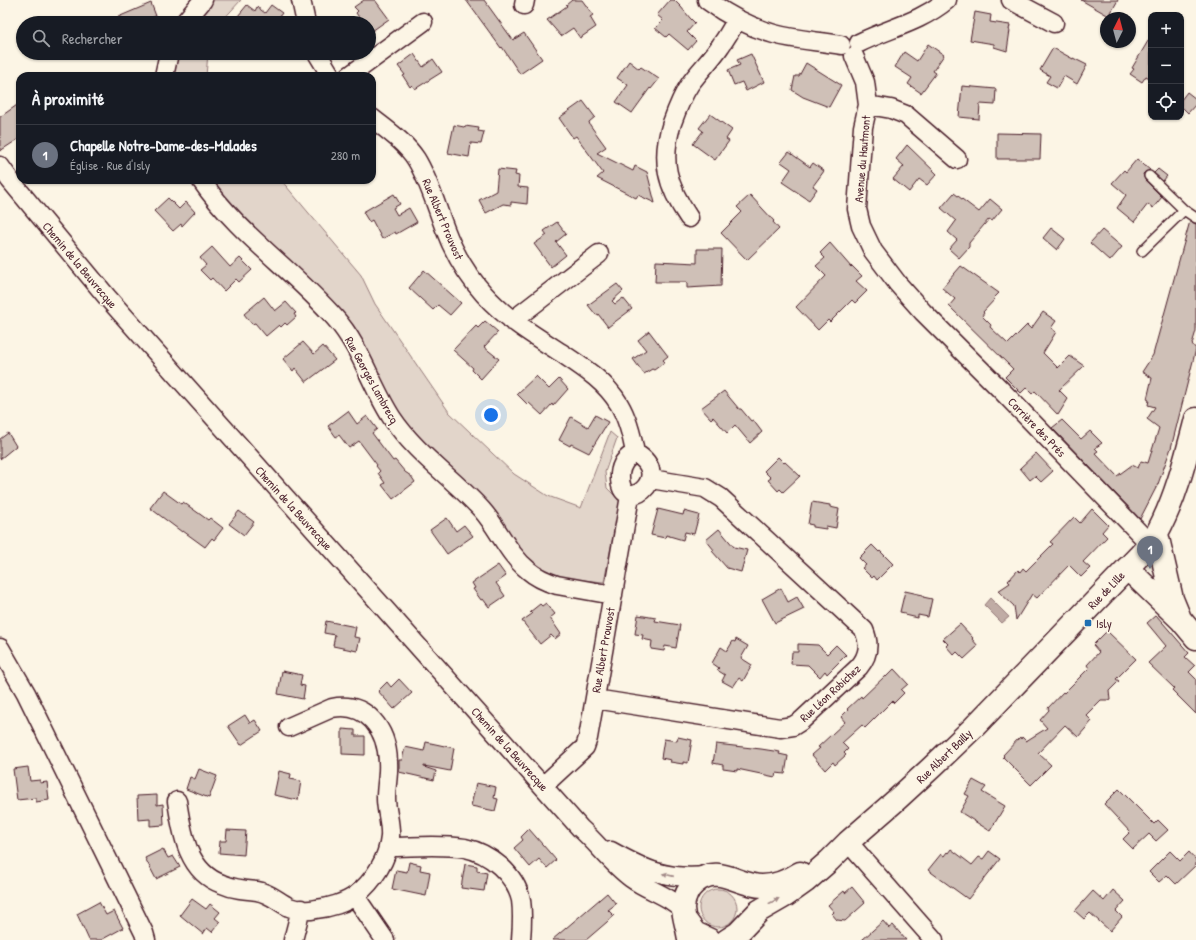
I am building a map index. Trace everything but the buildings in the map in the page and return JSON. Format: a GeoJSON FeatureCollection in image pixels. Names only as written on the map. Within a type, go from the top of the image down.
{"type":"FeatureCollection","features":[{"type":"Feature","properties":{"kind":"main road","name":"Rue de Lille"},"geometry":{"type":"LineString","coordinates":[[1035,663],[1154,539],[1176,489],[1196,419]]}},
{"type":"Feature","properties":{"kind":"main road"},"geometry":{"type":"LineString","coordinates":[[1154,539],[1172,599],[1182,620]]}},
{"type":"Feature","properties":{"kind":"main road"},"geometry":{"type":"LineString","coordinates":[[1127,568],[1182,620],[1196,638]]}},
{"type":"Feature","properties":{"kind":"main road","name":"Rue Albert Bailly"},"geometry":{"type":"LineString","coordinates":[[848,842],[894,802],[974,727],[1035,663]]}},
{"type":"Feature","properties":{"kind":"main road"},"geometry":{"type":"LineString","coordinates":[[848,842],[806,881],[785,896],[759,911],[727,937],[702,938],[686,925],[684,899],[690,888],[706,876],[721,875],[753,885],[771,885],[794,876],[848,842]]}},
{"type":"Feature","properties":{"kind":"main road"},"geometry":{"type":"LineString","coordinates":[[727,937],[750,912],[748,896],[740,884],[731,878]]}},
{"type":"Feature","properties":{"kind":"street"},"geometry":{"type":"LineString","coordinates":[[190,16],[203,0]]}},
{"type":"Feature","properties":{"kind":"street"},"geometry":{"type":"LineString","coordinates":[[300,0],[304,16]]}},
{"type":"Feature","properties":{"kind":"street"},"geometry":{"type":"LineString","coordinates":[[707,0],[737,19],[773,34],[852,48],[871,37],[907,24],[930,12],[947,0]]}},
{"type":"Feature","properties":{"kind":"street"},"geometry":{"type":"LineString","coordinates":[[1011,0],[1054,23]]}},
{"type":"Feature","properties":{"kind":"street"},"geometry":{"type":"LineString","coordinates":[[689,218],[676,199],[666,169],[665,155],[668,137],[677,108],[686,91],[698,73],[721,46],[737,19]]}},
{"type":"Feature","properties":{"kind":"street"},"geometry":{"type":"LineString","coordinates":[[376,56],[423,22]]}},
{"type":"Feature","properties":{"kind":"street","name":"Avenue du Hautmont"},"geometry":{"type":"LineString","coordinates":[[852,48],[865,82],[868,105],[863,127],[857,200],[858,218],[867,240],[880,262],[923,312]]}},
{"type":"Feature","properties":{"kind":"street"},"geometry":{"type":"LineString","coordinates":[[165,72],[167,60]]}},
{"type":"Feature","properties":{"kind":"street"},"geometry":{"type":"LineString","coordinates":[[321,60],[329,72]]}},
{"type":"Feature","properties":{"kind":"street"},"geometry":{"type":"LineString","coordinates":[[354,72],[371,60]]}},
{"type":"Feature","properties":{"kind":"street","name":"Avenue du Hautmont"},"geometry":{"type":"LineString","coordinates":[[868,105],[891,109],[906,115],[957,160]]}},
{"type":"Feature","properties":{"kind":"street","name":"Rue Albert Prouvost"},"geometry":{"type":"LineString","coordinates":[[376,121],[400,141],[415,158],[426,179],[446,231],[460,262],[483,293],[512,321],[584,368],[607,388],[620,405],[625,416],[632,436],[635,453]]}},
{"type":"Feature","properties":{"kind":"street","name":"Chemin de la Beuvrecque"},"geometry":{"type":"LineString","coordinates":[[0,166],[107,297],[580,828],[631,878],[670,898],[686,925]]}},
{"type":"Feature","properties":{"kind":"street","name":"Rue Georges Lambrecq"},"geometry":{"type":"LineString","coordinates":[[203,184],[237,222],[328,310],[344,328],[384,405],[402,432],[483,511],[520,563],[528,571],[557,585],[613,595]]}},
{"type":"Feature","properties":{"kind":"street"},"geometry":{"type":"LineString","coordinates":[[512,321],[599,254]]}},
{"type":"Feature","properties":{"kind":"street","name":"Carrière des Prés"},"geometry":{"type":"LineString","coordinates":[[923,312],[1154,539]]}},
{"type":"Feature","properties":{"kind":"street"},"geometry":{"type":"LineString","coordinates":[[635,453],[647,462],[651,472],[651,479],[639,494],[630,496],[622,489],[620,473],[622,464],[629,456],[635,453]]}},
{"type":"Feature","properties":{"kind":"street","name":"Rue Léon Robichez"},"geometry":{"type":"LineString","coordinates":[[595,699],[780,728],[793,726],[801,721],[859,667],[865,659],[868,648],[864,630],[721,498],[704,488],[651,479]]}},
{"type":"Feature","properties":{"kind":"street","name":"Rue Albert Prouvost"},"geometry":{"type":"LineString","coordinates":[[543,786],[585,747],[588,738],[630,496]]}},
{"type":"Feature","properties":{"kind":"street"},"geometry":{"type":"LineString","coordinates":[[0,648],[26,694],[146,940]]}},
{"type":"Feature","properties":{"kind":"street"},"geometry":{"type":"LineString","coordinates":[[177,801],[181,828],[187,848],[192,858],[203,872],[220,884],[239,889],[264,892],[289,907],[301,909],[317,909],[327,907],[355,896],[365,887],[382,865],[388,848],[390,828],[386,797],[388,751],[382,734],[374,721],[358,709],[352,707],[340,707],[323,711],[289,727]]}},
{"type":"Feature","properties":{"kind":"street"},"geometry":{"type":"LineString","coordinates":[[848,842],[934,940]]}},
{"type":"Feature","properties":{"kind":"street","name":"Chemin de la Beuvrecque"},"geometry":{"type":"LineString","coordinates":[[596,843],[645,868],[664,875],[684,878],[706,876]]}},
{"type":"Feature","properties":{"kind":"street"},"geometry":{"type":"LineString","coordinates":[[388,848],[454,847],[474,850],[489,858],[503,869],[518,891],[523,916],[521,940]]}},
{"type":"Feature","properties":{"kind":"street"},"geometry":{"type":"LineString","coordinates":[[355,896],[385,940]]}},
{"type":"Feature","properties":{"kind":"street"},"geometry":{"type":"LineString","coordinates":[[293,940],[301,909]]}},
{"type":"Feature","properties":{"kind":"lane"},"geometry":{"type":"LineString","coordinates":[[1149,176],[1184,210],[1196,218]]}},
{"type":"Feature","properties":{"kind":"lane"},"geometry":{"type":"LineString","coordinates":[[1142,251],[1184,210]]}},
{"type":"Feature","properties":{"kind":"shaded area"},"geometry":{"type":"Polygon","coordinates":[[[214,0],[241,0],[226,16],[200,16],[214,0]]]}},
{"type":"Feature","properties":{"kind":"shaded area"},"geometry":{"type":"Polygon","coordinates":[[[176,60],[207,60],[206,72],[175,72],[176,60]]]}},
{"type":"Feature","properties":{"kind":"shaded area"},"geometry":{"type":"Polygon","coordinates":[[[214,184],[284,184],[361,275],[375,304],[449,412],[514,474],[548,496],[581,508],[610,432],[617,438],[605,472],[607,488],[620,501],[604,582],[570,579],[550,573],[534,565],[403,422],[386,392],[214,184]]]}},
{"type":"Feature","properties":{"kind":"shaded area"},"geometry":{"type":"Polygon","coordinates":[[[990,598],[1009,617],[1002,623],[984,605],[990,598]]]}},
{"type":"Feature","properties":{"kind":"shaded area"},"geometry":{"type":"Polygon","coordinates":[[[714,889],[722,889],[729,892],[734,897],[737,908],[734,919],[729,924],[722,927],[714,927],[707,924],[702,919],[699,912],[699,904],[702,897],[707,892],[714,889]]]}},
{"type":"Feature","properties":{"kind":"place","name":"Chapelle Notre-Dame-des-Malades"},"geometry":{"type":"Point","coordinates":[1150,569]}},
{"type":"Feature","properties":{"kind":"place","name":"Isly"},"geometry":{"type":"Point","coordinates":[1088,623]}}]}
